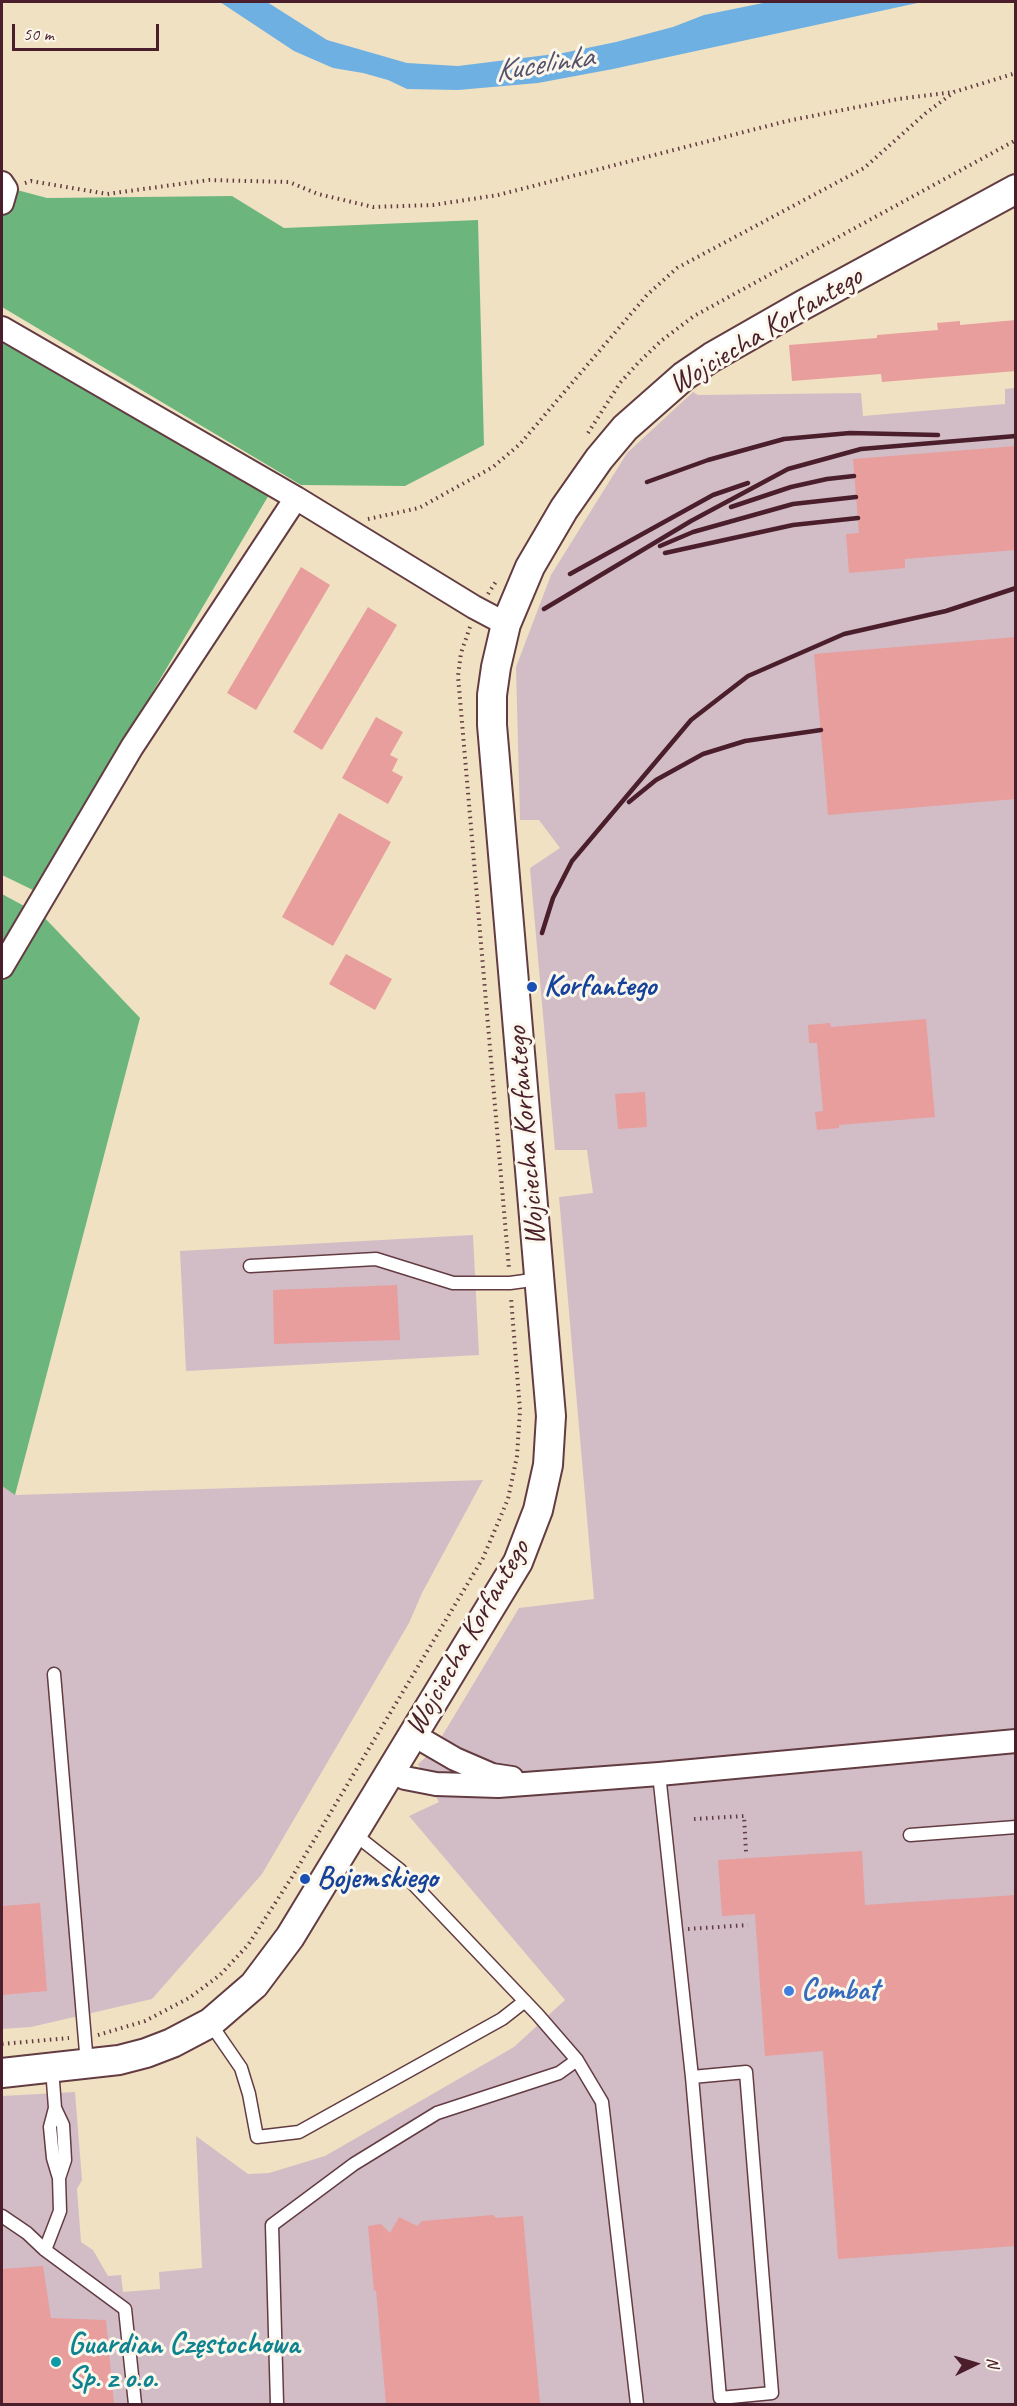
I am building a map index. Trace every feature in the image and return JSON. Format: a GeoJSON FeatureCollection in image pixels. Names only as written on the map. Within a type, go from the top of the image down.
{"type":"FeatureCollection","features":[{"type":"Feature","properties":{"kind":"street","name":"Wojciecha Korfantego"},"geometry":{"type":"LineString","coordinates":[[2,2073],[52,2068],[87,2050],[119,2060],[146,2053],[172,2043],[210,2023],[254,1985],[284,1945],[518,1562],[538,1510],[548,1465],[551,1416],[492,726],[494,676],[506,624],[530,567],[564,509],[599,459],[625,428],[654,400],[712,357],[1016,189]]}},
{"type":"Feature","properties":{"kind":"street"},"geometry":{"type":"LineString","coordinates":[[2,328],[296,498],[479,610],[506,624]]}},
{"type":"Feature","properties":{"kind":"street"},"geometry":{"type":"LineString","coordinates":[[2,968],[132,747],[296,498]]}},
{"type":"Feature","properties":{"kind":"street"},"geometry":{"type":"LineString","coordinates":[[412,1734],[455,1759],[492,1775],[537,1782]]}},
{"type":"Feature","properties":{"kind":"street"},"geometry":{"type":"LineString","coordinates":[[390,1771],[405,1778],[436,1784],[498,1786],[659,1774],[1016,1741]]}},
{"type":"Feature","properties":{"kind":"lane"},"geometry":{"type":"LineString","coordinates":[[250,1266],[376,1259],[453,1283],[510,1283],[539,1280]]}},
{"type":"Feature","properties":{"kind":"lane"},"geometry":{"type":"LineString","coordinates":[[54,1674],[87,2050]]}},
{"type":"Feature","properties":{"kind":"lane"},"geometry":{"type":"LineString","coordinates":[[659,1774],[692,2077],[720,2398],[772,2392],[746,2072],[692,2077]]}},
{"type":"Feature","properties":{"kind":"lane"},"geometry":{"type":"LineString","coordinates":[[910,1834],[1016,1827]]}},
{"type":"Feature","properties":{"kind":"lane"},"geometry":{"type":"LineString","coordinates":[[353,1833],[400,1870],[525,2001],[577,2060],[602,2102],[637,2404]]}},
{"type":"Feature","properties":{"kind":"lane"},"geometry":{"type":"LineString","coordinates":[[210,2023],[241,2068],[249,2094],[257,2137],[299,2132],[502,2019],[525,2001]]}},
{"type":"Feature","properties":{"kind":"lane"},"geometry":{"type":"LineString","coordinates":[[277,2404],[272,2225],[354,2164],[437,2113],[559,2073],[577,2060]]}},
{"type":"Feature","properties":{"kind":"lane"},"geometry":{"type":"LineString","coordinates":[[45,2250],[60,2211],[59,2178],[65,2160],[63,2126],[55,2108],[52,2068]]}},
{"type":"Feature","properties":{"kind":"lane"},"geometry":{"type":"LineString","coordinates":[[2,2216],[125,2309],[135,2404]]}},
{"type":"Feature","properties":{"kind":"path"},"geometry":{"type":"LineString","coordinates":[[3,191],[31,181],[107,194],[209,180],[278,182],[289,183],[318,194],[373,207],[433,205],[498,195],[787,121],[898,99],[954,92],[1016,73]]}},
{"type":"Feature","properties":{"kind":"path"},"geometry":{"type":"LineString","coordinates":[[339,525],[419,508],[493,467],[520,444],[647,295],[676,268],[864,168],[926,113],[954,92]]}},
{"type":"Feature","properties":{"kind":"path"},"geometry":{"type":"LineString","coordinates":[[584,439],[620,383],[661,341],[694,316],[1016,140]]}},
{"type":"Feature","properties":{"kind":"path"},"geometry":{"type":"LineString","coordinates":[[2,2044],[87,2050],[174,2007],[220,1975],[248,1945],[292,1877],[483,1558],[507,1499],[514,1476],[519,1436],[518,1385],[458,676],[464,641],[479,610],[502,572]]}},
{"type":"Feature","properties":{"kind":"path"},"geometry":{"type":"LineString","coordinates":[[694,1819],[744,1816],[746,1852]]}},
{"type":"Feature","properties":{"kind":"path"},"geometry":{"type":"LineString","coordinates":[[676,1930],[748,1925]]}},
{"type":"Feature","properties":{"kind":"shaded area"},"geometry":{"type":"Polygon","coordinates":[[[1015,388],[1015,2404],[2,2404],[2,2096],[75,2092],[82,2180],[77,2189],[81,2242],[93,2250],[108,2276],[121,2275],[123,2292],[160,2289],[159,2272],[202,2268],[196,2136],[248,2174],[269,2173],[325,2156],[514,2047],[565,2000],[409,1816],[439,1802],[418,1764],[433,1751],[519,1608],[594,1599],[559,1197],[593,1193],[587,1150],[555,1150],[530,868],[560,848],[539,820],[520,820],[516,667],[551,575],[627,453],[693,392],[698,395],[861,393],[863,416],[1005,404],[1005,389],[1015,388]]]}},
{"type":"Feature","properties":{"kind":"shaded area"},"geometry":{"type":"Polygon","coordinates":[[[473,1235],[479,1355],[186,1371],[180,1251],[473,1235]]]}},
{"type":"Feature","properties":{"kind":"shaded area"},"geometry":{"type":"Polygon","coordinates":[[[483,1480],[422,1593],[409,1623],[262,1874],[152,1999],[31,2027],[2,2029],[2,1486],[16,1495],[483,1480]]]}},
{"type":"Feature","properties":{"kind":"green space"},"geometry":{"type":"Polygon","coordinates":[[[2,186],[47,198],[232,196],[284,228],[478,220],[484,445],[405,486],[301,485],[2,307],[2,186]]]}},
{"type":"Feature","properties":{"kind":"green space"},"geometry":{"type":"Polygon","coordinates":[[[2,331],[273,488],[35,891],[2,875],[2,331]]]}},
{"type":"Feature","properties":{"kind":"green space"},"geometry":{"type":"Polygon","coordinates":[[[2,894],[26,907],[2,948],[2,894]]]}},
{"type":"Feature","properties":{"kind":"green space"},"geometry":{"type":"Polygon","coordinates":[[[42,915],[140,1018],[15,1495],[2,1486],[2,969],[42,915]]]}},
{"type":"Feature","properties":{"kind":"water","name":"Kucelinka"},"geometry":{"type":"Polygon","coordinates":[[[220,2],[267,2],[327,40],[407,63],[458,66],[563,53],[673,27],[704,15],[768,2],[922,2],[613,69],[538,83],[458,90],[407,89],[388,80],[333,68],[294,51],[220,2]]]}},
{"type":"Feature","properties":{"kind":"building"},"geometry":{"type":"Polygon","coordinates":[[[1016,320],[1016,371],[882,382],[881,374],[792,381],[789,345],[877,338],[877,335],[938,330],[937,323],[960,321],[960,325],[1016,320]]]}},
{"type":"Feature","properties":{"kind":"building"},"geometry":{"type":"Polygon","coordinates":[[[1016,446],[1016,550],[905,559],[905,568],[849,573],[846,534],[859,533],[853,459],[1016,446]]]}},
{"type":"Feature","properties":{"kind":"building"},"geometry":{"type":"Polygon","coordinates":[[[301,567],[330,585],[256,710],[227,693],[301,567]]]}},
{"type":"Feature","properties":{"kind":"building"},"geometry":{"type":"Polygon","coordinates":[[[368,607],[397,625],[322,750],[293,732],[368,607]]]}},
{"type":"Feature","properties":{"kind":"building"},"geometry":{"type":"Polygon","coordinates":[[[1016,637],[1016,799],[828,815],[814,654],[1016,637]]]}},
{"type":"Feature","properties":{"kind":"building"},"geometry":{"type":"Polygon","coordinates":[[[376,717],[403,732],[390,755],[398,759],[392,771],[403,777],[388,804],[342,778],[376,717]]]}},
{"type":"Feature","properties":{"kind":"building"},"geometry":{"type":"Polygon","coordinates":[[[339,813],[391,842],[333,946],[282,917],[339,813]]]}},
{"type":"Feature","properties":{"kind":"building"},"geometry":{"type":"Polygon","coordinates":[[[346,954],[392,979],[375,1010],[329,984],[346,954]]]}},
{"type":"Feature","properties":{"kind":"building"},"geometry":{"type":"Polygon","coordinates":[[[926,1019],[935,1117],[839,1125],[839,1128],[817,1130],[815,1112],[823,1111],[817,1043],[809,1043],[808,1025],[830,1023],[831,1027],[926,1019]]]}},
{"type":"Feature","properties":{"kind":"building"},"geometry":{"type":"Polygon","coordinates":[[[645,1092],[647,1127],[618,1129],[615,1094],[645,1092]]]}},
{"type":"Feature","properties":{"kind":"building"},"geometry":{"type":"Polygon","coordinates":[[[397,1285],[400,1340],[274,1344],[273,1290],[397,1285]]]}},
{"type":"Feature","properties":{"kind":"building"},"geometry":{"type":"Polygon","coordinates":[[[862,1851],[865,1905],[1016,1895],[1016,2246],[838,2259],[823,2051],[765,2056],[755,1914],[722,1916],[718,1860],[862,1851]]]}},
{"type":"Feature","properties":{"kind":"building"},"geometry":{"type":"Polygon","coordinates":[[[40,1903],[47,1991],[2,1995],[2,1906],[40,1903]]]}},
{"type":"Feature","properties":{"kind":"building"},"geometry":{"type":"Polygon","coordinates":[[[493,2215],[496,2218],[523,2216],[540,2404],[386,2404],[368,2226],[381,2224],[390,2233],[399,2217],[417,2226],[422,2221],[493,2215]]]}},
{"type":"Feature","properties":{"kind":"building","name":"Guardian Częstochowa Sp. z o.o."},"geometry":{"type":"Polygon","coordinates":[[[43,2266],[51,2318],[106,2320],[114,2404],[2,2404],[2,2269],[43,2266]]]}},
{"type":"Feature","properties":{"kind":"railway"},"geometry":{"type":"LineString","coordinates":[[647,482],[708,460],[784,439],[850,433],[938,435]]}},
{"type":"Feature","properties":{"kind":"railway"},"geometry":{"type":"LineString","coordinates":[[544,609],[691,521],[788,469],[861,449],[1016,436]]}},
{"type":"Feature","properties":{"kind":"railway"},"geometry":{"type":"LineString","coordinates":[[731,507],[791,487],[854,476]]}},
{"type":"Feature","properties":{"kind":"railway"},"geometry":{"type":"LineString","coordinates":[[570,574],[713,495],[748,483]]}},
{"type":"Feature","properties":{"kind":"railway"},"geometry":{"type":"LineString","coordinates":[[660,546],[693,532],[793,504],[856,497]]}},
{"type":"Feature","properties":{"kind":"railway"},"geometry":{"type":"LineString","coordinates":[[665,553],[793,525],[858,518]]}},
{"type":"Feature","properties":{"kind":"railway"},"geometry":{"type":"LineString","coordinates":[[542,933],[553,898],[572,861],[691,720],[748,676],[844,634],[946,611],[1016,588]]}},
{"type":"Feature","properties":{"kind":"railway"},"geometry":{"type":"LineString","coordinates":[[629,802],[656,780],[703,754],[745,741],[821,730]]}},
{"type":"Feature","properties":{"kind":"place","name":"Korfantego"},"geometry":{"type":"Point","coordinates":[532,987]}},
{"type":"Feature","properties":{"kind":"place","name":"Bojemskiego"},"geometry":{"type":"Point","coordinates":[305,1879]}},
{"type":"Feature","properties":{"kind":"place","name":"Combat"},"geometry":{"type":"Point","coordinates":[789,1991]}},
{"type":"Feature","properties":{"kind":"place","name":"Guardian Częstochowa Sp. z o.o."},"geometry":{"type":"Point","coordinates":[56,2362]}}]}
